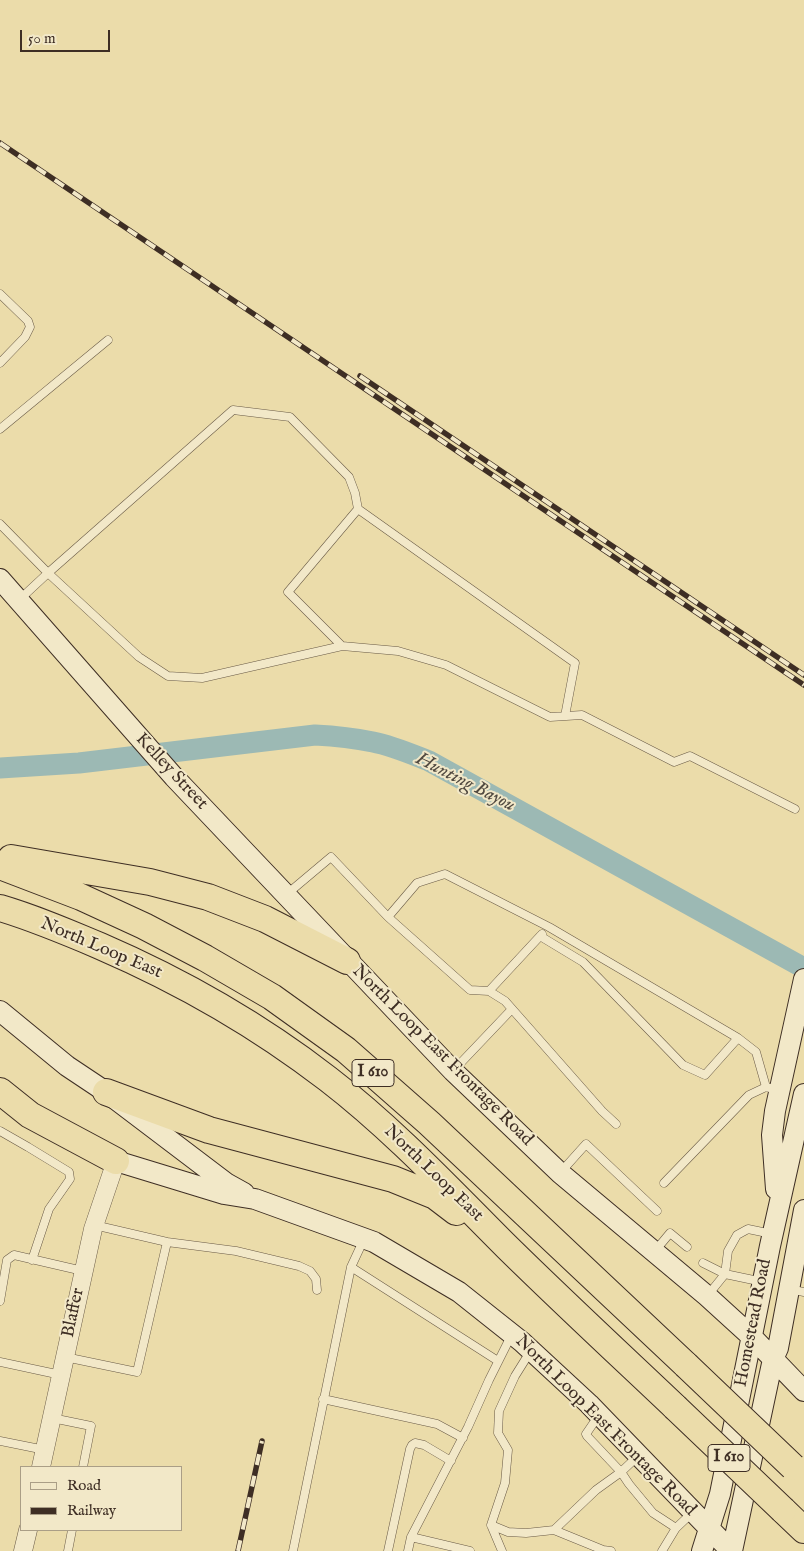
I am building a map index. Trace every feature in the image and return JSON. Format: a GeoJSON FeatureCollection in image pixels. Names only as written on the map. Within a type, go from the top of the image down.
{"type":"FeatureCollection","features":[{"type":"Feature","properties":{"kind":"highway"},"geometry":{"type":"LineString","coordinates":[[0,857],[150,882],[208,897],[265,919],[347,961]]}},
{"type":"Feature","properties":{"kind":"highway","name":"North Loop East"},"geometry":{"type":"LineString","coordinates":[[0,866],[81,897],[144,926],[205,958],[272,997],[346,1050],[429,1123],[799,1472]]}},
{"type":"Feature","properties":{"kind":"highway","name":"North Loop East"},"geometry":{"type":"LineString","coordinates":[[0,908],[71,934],[183,985],[258,1029],[328,1079],[396,1137],[521,1260],[804,1530]]}},
{"type":"Feature","properties":{"kind":"highway"},"geometry":{"type":"LineString","coordinates":[[0,1091],[30,1115],[116,1161]]}},
{"type":"Feature","properties":{"kind":"highway"},"geometry":{"type":"LineString","coordinates":[[106,1092],[209,1130],[393,1179],[418,1189],[435,1196],[521,1260]]}},
{"type":"Feature","properties":{"kind":"main road","name":"Kelley Street"},"geometry":{"type":"LineString","coordinates":[[0,579],[174,777],[347,961]]}},
{"type":"Feature","properties":{"kind":"main road","name":"North Loop East Frontage Road"},"geometry":{"type":"LineString","coordinates":[[347,961],[453,1071],[560,1173],[707,1296],[752,1337],[804,1391]]}},
{"type":"Feature","properties":{"kind":"main road"},"geometry":{"type":"LineString","coordinates":[[778,1211],[772,1135],[775,1112],[773,1089],[795,1021],[804,979]]}},
{"type":"Feature","properties":{"kind":"main road"},"geometry":{"type":"LineString","coordinates":[[0,1011],[90,1083],[106,1092],[226,1183],[254,1199]]}},
{"type":"Feature","properties":{"kind":"main road","name":"Homestead Road"},"geometry":{"type":"LineString","coordinates":[[702,1551],[720,1494],[772,1234],[804,1094]]}},
{"type":"Feature","properties":{"kind":"main road","name":"North Loop East Frontage Road"},"geometry":{"type":"LineString","coordinates":[[116,1161],[224,1194],[254,1199],[364,1238],[460,1292],[531,1350],[599,1415],[732,1551]]}},
{"type":"Feature","properties":{"kind":"main road","name":"Homestead Road"},"geometry":{"type":"LineString","coordinates":[[732,1551],[773,1359],[796,1290],[803,1215]]}},
{"type":"Feature","properties":{"kind":"street","name":"Blaffer"},"geometry":{"type":"LineString","coordinates":[[43,1459],[94,1226],[116,1161]]}},
{"type":"Feature","properties":{"kind":"street"},"geometry":{"type":"LineString","coordinates":[[23,1551],[28,1531]]}},
{"type":"Feature","properties":{"kind":"lane"},"geometry":{"type":"LineString","coordinates":[[0,294],[28,321],[30,327],[25,337],[0,363]]}},
{"type":"Feature","properties":{"kind":"lane"},"geometry":{"type":"LineString","coordinates":[[0,429],[108,340]]}},
{"type":"Feature","properties":{"kind":"lane"},"geometry":{"type":"LineString","coordinates":[[19,600],[233,410],[290,417],[349,477],[358,509],[575,663],[565,716]]}},
{"type":"Feature","properties":{"kind":"lane"},"geometry":{"type":"LineString","coordinates":[[342,646],[288,592],[358,509]]}},
{"type":"Feature","properties":{"kind":"lane"},"geometry":{"type":"LineString","coordinates":[[0,524],[48,573],[140,657],[168,676],[202,678],[342,646],[398,651],[446,664],[550,717],[582,715],[674,762],[690,756],[795,809]]}},
{"type":"Feature","properties":{"kind":"lane"},"geometry":{"type":"LineString","coordinates":[[285,895],[331,857],[388,916],[470,990],[489,991],[505,1001],[602,1111],[616,1124]]}},
{"type":"Feature","properties":{"kind":"lane"},"geometry":{"type":"LineString","coordinates":[[388,916],[417,883],[445,874],[549,927],[738,1038],[756,1052],[773,1089],[749,1094],[664,1183]]}},
{"type":"Feature","properties":{"kind":"lane"},"geometry":{"type":"LineString","coordinates":[[489,991],[549,927]]}},
{"type":"Feature","properties":{"kind":"lane"},"geometry":{"type":"LineString","coordinates":[[540,936],[583,962],[683,1065],[704,1075],[738,1038]]}},
{"type":"Feature","properties":{"kind":"lane"},"geometry":{"type":"LineString","coordinates":[[453,1071],[512,1009]]}},
{"type":"Feature","properties":{"kind":"lane"},"geometry":{"type":"LineString","coordinates":[[0,1132],[69,1172],[70,1179],[48,1209],[32,1260]]}},
{"type":"Feature","properties":{"kind":"lane"},"geometry":{"type":"LineString","coordinates":[[560,1173],[586,1144],[657,1211]]}},
{"type":"Feature","properties":{"kind":"lane"},"geometry":{"type":"LineString","coordinates":[[94,1226],[167,1242],[236,1252],[299,1266],[310,1271],[316,1279],[317,1290]]}},
{"type":"Feature","properties":{"kind":"lane"},"geometry":{"type":"LineString","coordinates":[[707,1296],[725,1274],[728,1251],[737,1236],[748,1229],[772,1234]]}},
{"type":"Feature","properties":{"kind":"lane"},"geometry":{"type":"LineString","coordinates":[[654,1252],[670,1233],[687,1248]]}},
{"type":"Feature","properties":{"kind":"lane"},"geometry":{"type":"LineString","coordinates":[[293,1551],[351,1267],[364,1238]]}},
{"type":"Feature","properties":{"kind":"lane"},"geometry":{"type":"LineString","coordinates":[[0,1362],[137,1372],[167,1242]]}},
{"type":"Feature","properties":{"kind":"lane"},"geometry":{"type":"LineString","coordinates":[[0,1301],[7,1260],[14,1256],[83,1271]]}},
{"type":"Feature","properties":{"kind":"lane"},"geometry":{"type":"LineString","coordinates":[[703,1262],[725,1274],[762,1282]]}},
{"type":"Feature","properties":{"kind":"lane"},"geometry":{"type":"LineString","coordinates":[[351,1267],[498,1361]]}},
{"type":"Feature","properties":{"kind":"lane"},"geometry":{"type":"LineString","coordinates":[[408,1551],[411,1537],[463,1438],[512,1334]]}},
{"type":"Feature","properties":{"kind":"lane"},"geometry":{"type":"LineString","coordinates":[[502,1551],[491,1524],[505,1483],[508,1450],[498,1433],[499,1411],[515,1376],[531,1350]]}},
{"type":"Feature","properties":{"kind":"lane"},"geometry":{"type":"LineString","coordinates":[[323,1400],[437,1424],[463,1438]]}},
{"type":"Feature","properties":{"kind":"lane"},"geometry":{"type":"LineString","coordinates":[[599,1415],[586,1435],[622,1472],[629,1484],[653,1513],[676,1528]]}},
{"type":"Feature","properties":{"kind":"lane"},"geometry":{"type":"LineString","coordinates":[[52,1418],[91,1426],[83,1466]]}},
{"type":"Feature","properties":{"kind":"lane"},"geometry":{"type":"LineString","coordinates":[[0,1440],[43,1459]]}},
{"type":"Feature","properties":{"kind":"lane"},"geometry":{"type":"LineString","coordinates":[[388,1551],[412,1445],[415,1443],[424,1444],[451,1461]]}},
{"type":"Feature","properties":{"kind":"lane"},"geometry":{"type":"LineString","coordinates":[[554,1530],[596,1490],[622,1472],[638,1456]]}},
{"type":"Feature","properties":{"kind":"lane"},"geometry":{"type":"LineString","coordinates":[[662,1551],[676,1528],[693,1512]]}},
{"type":"Feature","properties":{"kind":"lane"},"geometry":{"type":"LineString","coordinates":[[491,1524],[508,1532],[526,1533],[554,1530],[611,1551]]}},
{"type":"Feature","properties":{"kind":"lane"},"geometry":{"type":"LineString","coordinates":[[68,1551],[72,1531]]}},
{"type":"Feature","properties":{"kind":"lane"},"geometry":{"type":"LineString","coordinates":[[411,1537],[470,1551]]}},
{"type":"Feature","properties":{"kind":"waterway","name":"Hunting Bayou"},"geometry":{"type":"LineString","coordinates":[[0,768],[79,763],[315,735],[352,738],[380,744],[402,750],[429,761],[804,968]]}},
{"type":"Feature","properties":{"kind":"railway"},"geometry":{"type":"LineString","coordinates":[[0,143],[804,685]]}},
{"type":"Feature","properties":{"kind":"railway"},"geometry":{"type":"LineString","coordinates":[[360,376],[804,675]]}},
{"type":"Feature","properties":{"kind":"railway"},"geometry":{"type":"LineString","coordinates":[[238,1551],[262,1441]]}}]}
